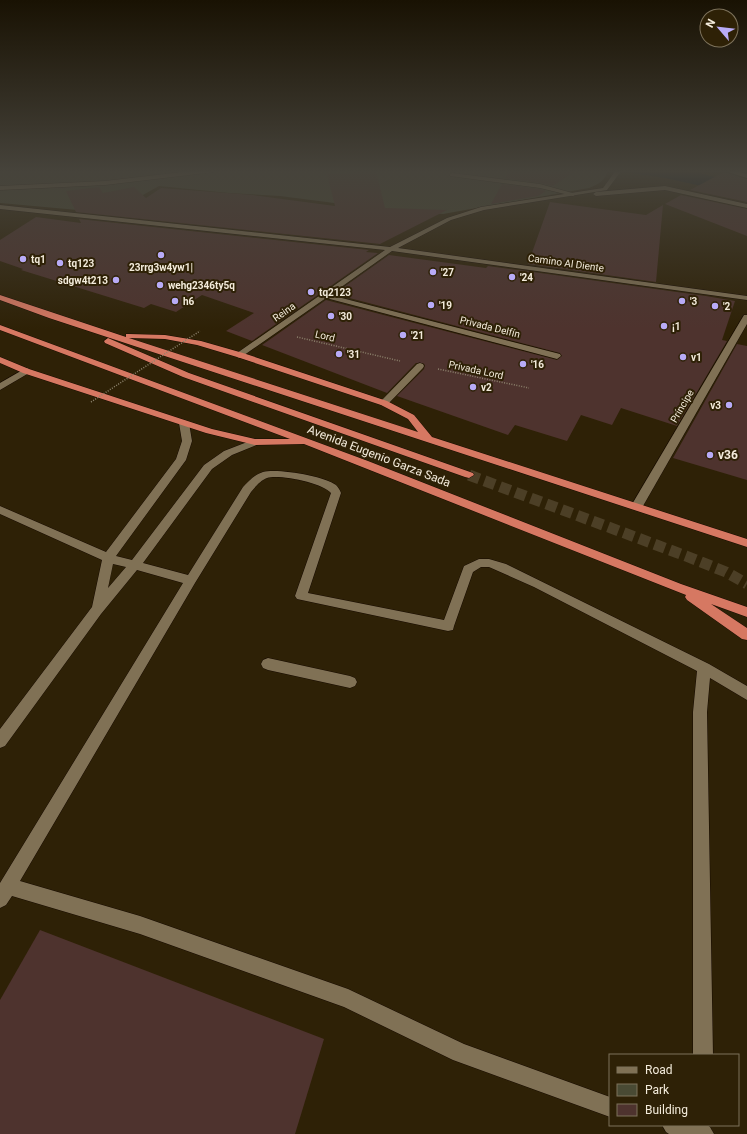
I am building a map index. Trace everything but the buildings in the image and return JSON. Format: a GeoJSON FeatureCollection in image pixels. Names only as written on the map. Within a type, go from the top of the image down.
{"type":"FeatureCollection","features":[{"type":"Feature","properties":{"kind":"highway"},"geometry":{"type":"LineString","coordinates":[[0,297],[52,316],[747,543]]}},
{"type":"Feature","properties":{"kind":"highway"},"geometry":{"type":"LineString","coordinates":[[52,316],[186,375],[469,474]]}},
{"type":"Feature","properties":{"kind":"highway","name":"Avenida Eugenio Garza Sada"},"geometry":{"type":"LineString","coordinates":[[0,327],[307,442],[677,587],[747,612]]}},
{"type":"Feature","properties":{"kind":"highway"},"geometry":{"type":"LineString","coordinates":[[114,336],[165,337],[198,343],[240,355],[384,403],[412,417],[429,439]]}},
{"type":"Feature","properties":{"kind":"highway"},"geometry":{"type":"LineString","coordinates":[[0,360],[26,371],[209,431],[255,442],[307,442]]}},
{"type":"Feature","properties":{"kind":"highway"},"geometry":{"type":"LineString","coordinates":[[677,587],[747,635]]}},
{"type":"Feature","properties":{"kind":"street","name":"Camino Al Diente"},"geometry":{"type":"LineString","coordinates":[[148,223],[390,249],[747,298]]}},
{"type":"Feature","properties":{"kind":"street","name":"Reina"},"geometry":{"type":"LineString","coordinates":[[240,355],[390,249],[441,223]]}},
{"type":"Feature","properties":{"kind":"street","name":"Privada Delfín"},"geometry":{"type":"LineString","coordinates":[[325,296],[557,356]]}},
{"type":"Feature","properties":{"kind":"street","name":"Príncipe"},"geometry":{"type":"LineString","coordinates":[[637,506],[747,317]]}},
{"type":"Feature","properties":{"kind":"street"},"geometry":{"type":"LineString","coordinates":[[384,403],[420,366]]}},
{"type":"Feature","properties":{"kind":"street"},"geometry":{"type":"LineString","coordinates":[[0,387],[26,371]]}},
{"type":"Feature","properties":{"kind":"street"},"geometry":{"type":"LineString","coordinates":[[97,610],[108,558],[181,460],[187,441],[184,423]]}},
{"type":"Feature","properties":{"kind":"street"},"geometry":{"type":"LineString","coordinates":[[0,741],[97,610],[135,566],[208,467],[228,453],[255,442]]}},
{"type":"Feature","properties":{"kind":"street"},"geometry":{"type":"LineString","coordinates":[[609,1106],[460,1053],[348,999],[140,925],[4,893],[191,580],[247,490],[256,480],[268,474],[283,474],[319,482],[332,487],[336,493],[301,596],[448,626],[468,569],[479,563],[488,563],[502,567],[538,584],[704,668],[747,694]]}},
{"type":"Feature","properties":{"kind":"street"},"geometry":{"type":"LineString","coordinates":[[0,510],[108,558],[191,580]]}},
{"type":"Feature","properties":{"kind":"street"},"geometry":{"type":"LineString","coordinates":[[268,664],[350,682]]}},
{"type":"Feature","properties":{"kind":"street"},"geometry":{"type":"LineString","coordinates":[[703,1054],[700,712],[704,668]]}},
{"type":"Feature","properties":{"kind":"street"},"geometry":{"type":"LineString","coordinates":[[676,1126],[704,1134]]}},
{"type":"Feature","properties":{"kind":"path"},"geometry":{"type":"LineString","coordinates":[[91,402],[200,332]]}},
{"type":"Feature","properties":{"kind":"path","name":"Lord"},"geometry":{"type":"LineString","coordinates":[[274,332],[420,366]]}},
{"type":"Feature","properties":{"kind":"path","name":"Privada Lord"},"geometry":{"type":"LineString","coordinates":[[420,366],[529,388]]}},
{"type":"Feature","properties":{"kind":"tunnel"},"geometry":{"type":"LineString","coordinates":[[469,475],[686,556],[726,572],[747,584]]}},
{"type":"Feature","properties":{"kind":"place","name":"23rrg3w4yw1|"},"geometry":{"type":"Point","coordinates":[161,255]}},
{"type":"Feature","properties":{"kind":"place","name":"tq1"},"geometry":{"type":"Point","coordinates":[23,259]}},
{"type":"Feature","properties":{"kind":"place","name":"tq123"},"geometry":{"type":"Point","coordinates":[60,263]}},
{"type":"Feature","properties":{"kind":"place","name":"'27"},"geometry":{"type":"Point","coordinates":[433,272]}},
{"type":"Feature","properties":{"kind":"place","name":"'24"},"geometry":{"type":"Point","coordinates":[512,277]}},
{"type":"Feature","properties":{"kind":"place","name":"sdgw4t213"},"geometry":{"type":"Point","coordinates":[116,280]}},
{"type":"Feature","properties":{"kind":"place","name":"wehg2346ty5q"},"geometry":{"type":"Point","coordinates":[160,285]}},
{"type":"Feature","properties":{"kind":"place","name":"tq2123"},"geometry":{"type":"Point","coordinates":[311,292]}},
{"type":"Feature","properties":{"kind":"place","name":"h6"},"geometry":{"type":"Point","coordinates":[175,301]}},
{"type":"Feature","properties":{"kind":"place","name":"'3"},"geometry":{"type":"Point","coordinates":[682,301]}},
{"type":"Feature","properties":{"kind":"place","name":"'19"},"geometry":{"type":"Point","coordinates":[431,305]}},
{"type":"Feature","properties":{"kind":"place","name":"'2"},"geometry":{"type":"Point","coordinates":[715,306]}},
{"type":"Feature","properties":{"kind":"place","name":"'30"},"geometry":{"type":"Point","coordinates":[331,316]}},
{"type":"Feature","properties":{"kind":"place","name":"¡1"},"geometry":{"type":"Point","coordinates":[664,326]}},
{"type":"Feature","properties":{"kind":"place","name":"'21"},"geometry":{"type":"Point","coordinates":[403,335]}},
{"type":"Feature","properties":{"kind":"place","name":"'31"},"geometry":{"type":"Point","coordinates":[339,354]}},
{"type":"Feature","properties":{"kind":"place","name":"v1"},"geometry":{"type":"Point","coordinates":[683,357]}},
{"type":"Feature","properties":{"kind":"place","name":"'16"},"geometry":{"type":"Point","coordinates":[523,364]}},
{"type":"Feature","properties":{"kind":"place","name":"v2"},"geometry":{"type":"Point","coordinates":[473,387]}},
{"type":"Feature","properties":{"kind":"place","name":"v3"},"geometry":{"type":"Point","coordinates":[729,405]}},
{"type":"Feature","properties":{"kind":"place","name":"v36"},"geometry":{"type":"Point","coordinates":[710,455]}}]}
